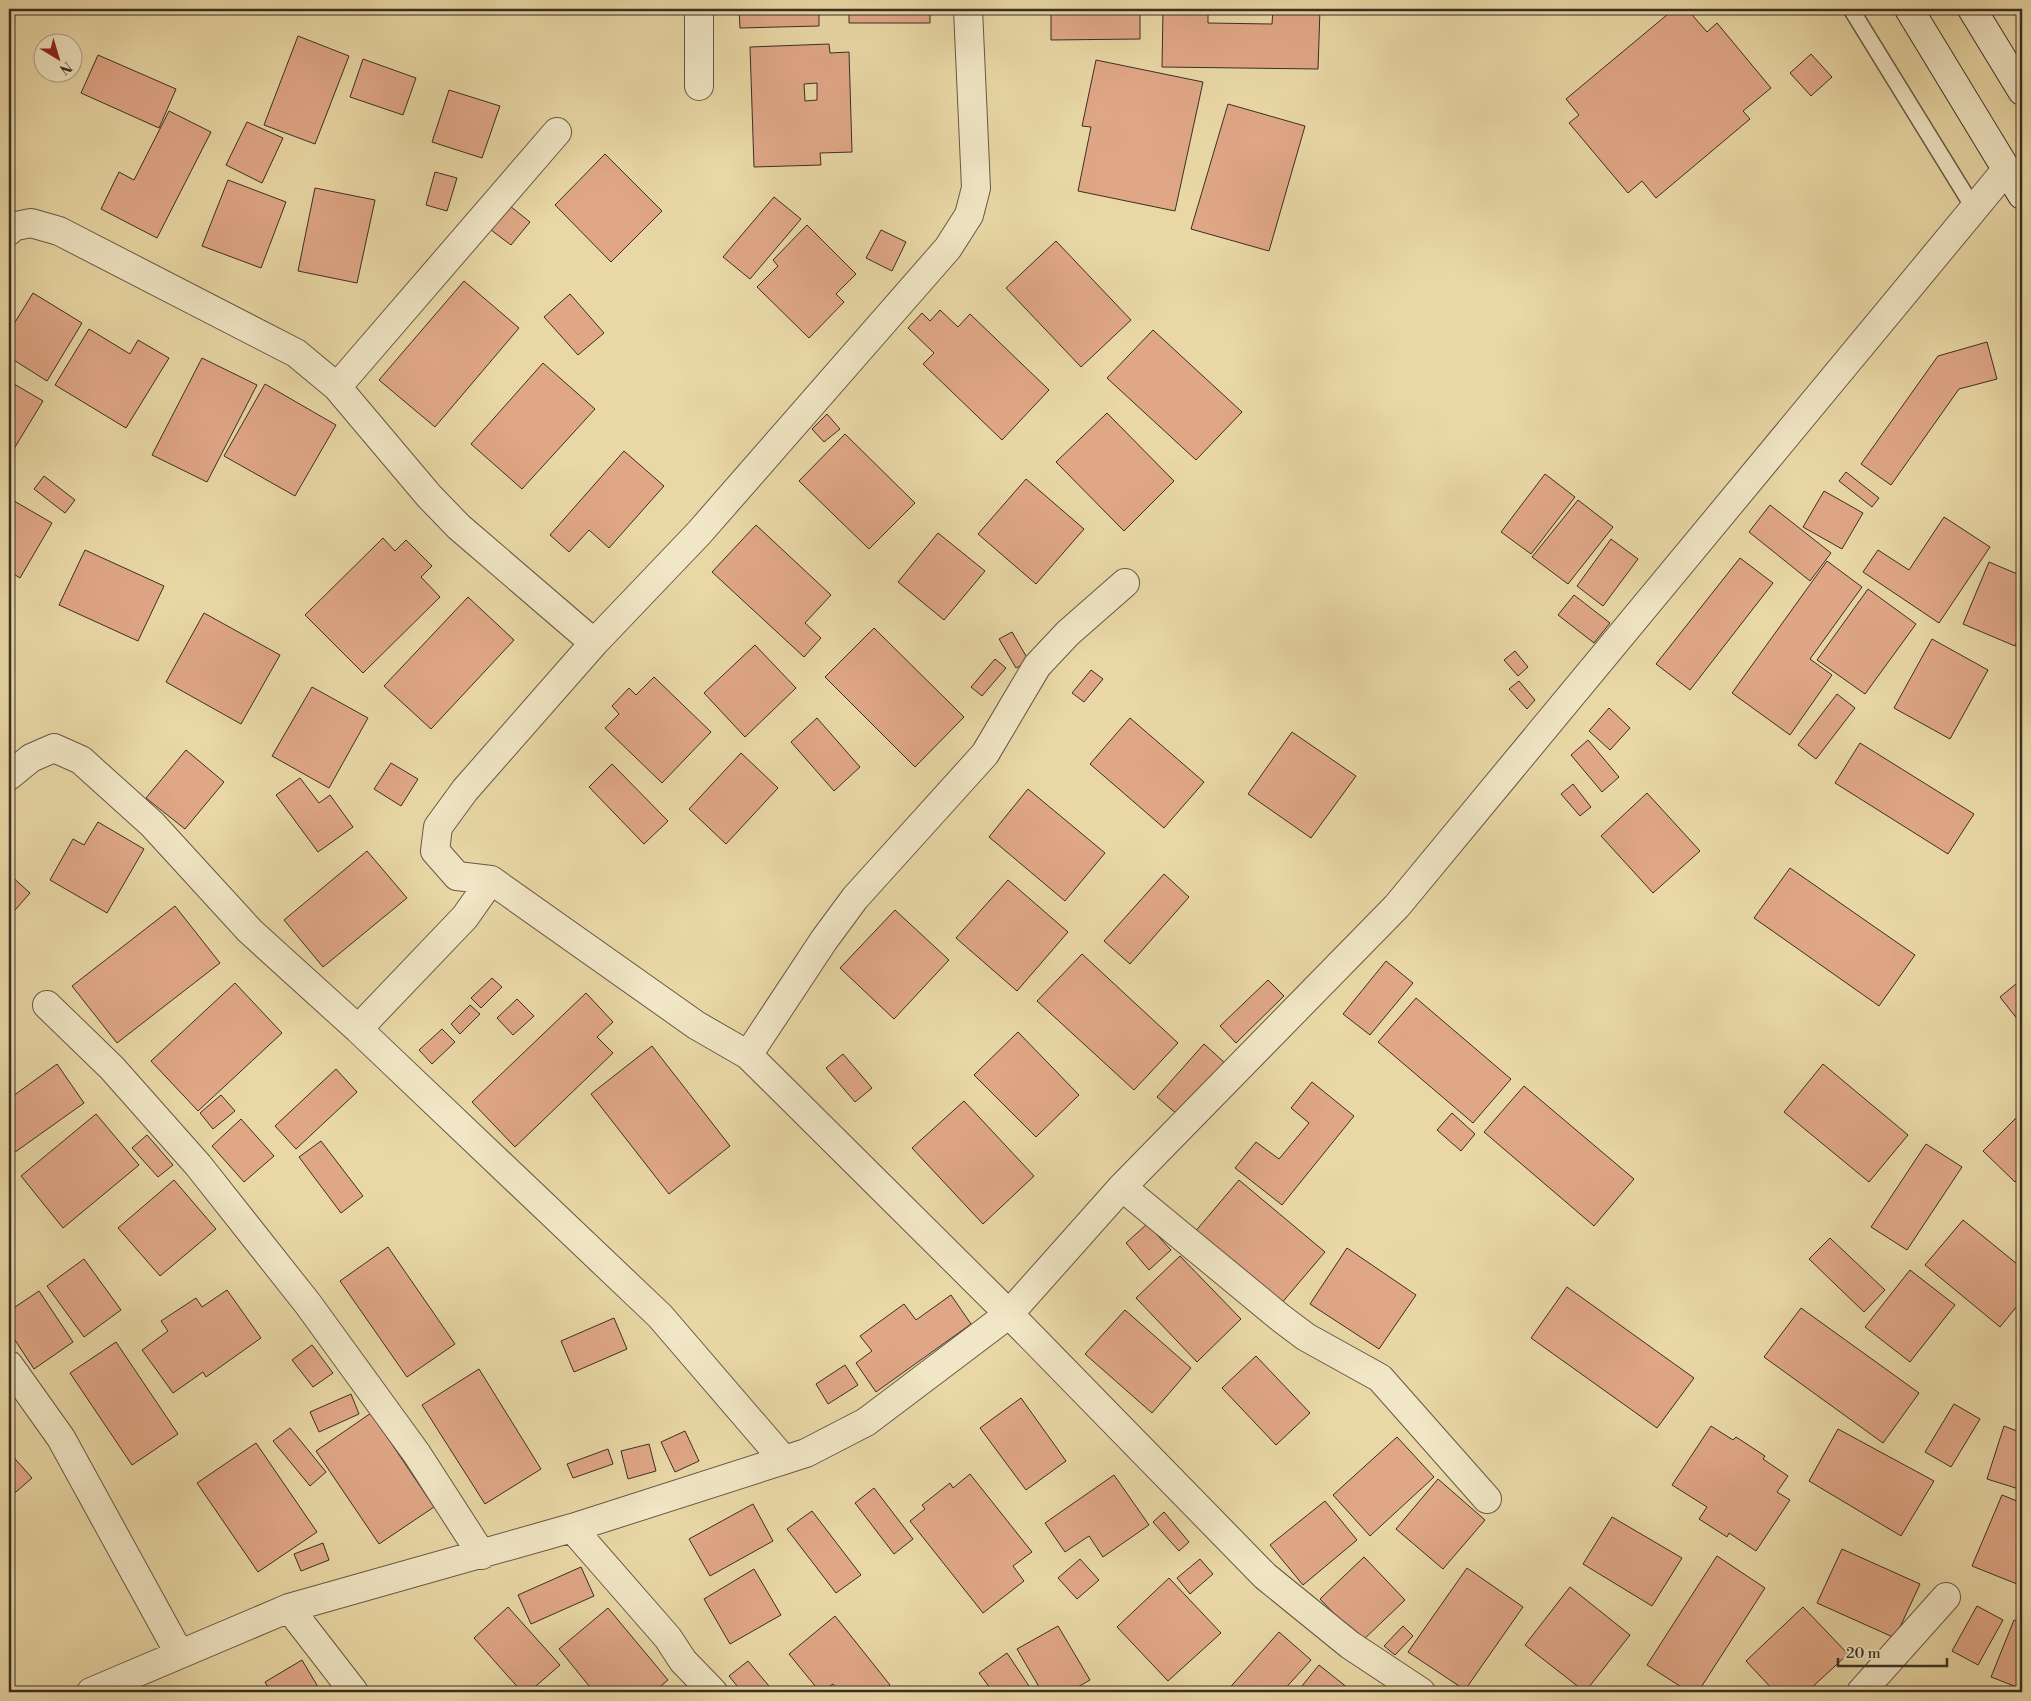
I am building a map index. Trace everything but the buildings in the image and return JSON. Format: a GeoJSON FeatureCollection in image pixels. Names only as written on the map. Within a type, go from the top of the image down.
{"type":"FeatureCollection","features":[{"type":"Feature","properties":{"kind":"street"},"geometry":{"type":"LineString","coordinates":[[699,9],[699,86]]}},
{"type":"Feature","properties":{"kind":"street"},"geometry":{"type":"LineString","coordinates":[[968,9],[976,188],[969,215],[948,248],[706,526],[594,642],[465,790],[438,827],[435,851],[457,876],[491,880],[696,1025],[748,1055],[1009,1314],[1264,1576],[1350,1645],[1422,1692]]}},
{"type":"Feature","properties":{"kind":"street"},"geometry":{"type":"LineString","coordinates":[[1909,9],[2022,195]]}},
{"type":"Feature","properties":{"kind":"street"},"geometry":{"type":"LineString","coordinates":[[1972,9],[2022,91]]}},
{"type":"Feature","properties":{"kind":"street"},"geometry":{"type":"LineString","coordinates":[[337,387],[557,132]]}},
{"type":"Feature","properties":{"kind":"street"},"geometry":{"type":"LineString","coordinates":[[91,1692],[179,1653],[289,1608],[482,1555],[806,1453],[866,1422],[1009,1314],[1122,1187],[1397,906],[1973,207],[2006,170]]}},
{"type":"Feature","properties":{"kind":"street"},"geometry":{"type":"LineString","coordinates":[[9,231],[11,227],[31,223],[59,231],[296,353],[337,387],[429,496],[459,527],[594,642]]}},
{"type":"Feature","properties":{"kind":"street"},"geometry":{"type":"LineString","coordinates":[[748,1055],[824,940],[855,898],[985,754],[1037,666],[1068,633],[1126,583]]}},
{"type":"Feature","properties":{"kind":"street"},"geometry":{"type":"LineString","coordinates":[[9,776],[32,758],[54,748],[82,760],[152,824],[250,932],[358,1029],[660,1316],[783,1459]]}},
{"type":"Feature","properties":{"kind":"street"},"geometry":{"type":"LineString","coordinates":[[358,1029],[465,917],[491,880]]}},
{"type":"Feature","properties":{"kind":"street"},"geometry":{"type":"LineString","coordinates":[[47,1005],[112,1068],[198,1165],[308,1304],[417,1454],[482,1555]]}},
{"type":"Feature","properties":{"kind":"street"},"geometry":{"type":"LineString","coordinates":[[1122,1187],[1306,1337],[1380,1378],[1487,1499]]}},
{"type":"Feature","properties":{"kind":"street"},"geometry":{"type":"LineString","coordinates":[[9,1365],[60,1438],[179,1653]]}},
{"type":"Feature","properties":{"kind":"street"},"geometry":{"type":"LineString","coordinates":[[572,1528],[668,1638],[683,1661],[713,1692]]}},
{"type":"Feature","properties":{"kind":"street"},"geometry":{"type":"LineString","coordinates":[[1861,1692],[1946,1597]]}},
{"type":"Feature","properties":{"kind":"street"},"geometry":{"type":"LineString","coordinates":[[289,1608],[354,1692]]}},
{"type":"Feature","properties":{"kind":"lane"},"geometry":{"type":"LineString","coordinates":[[1851,9],[1973,207]]}}]}
